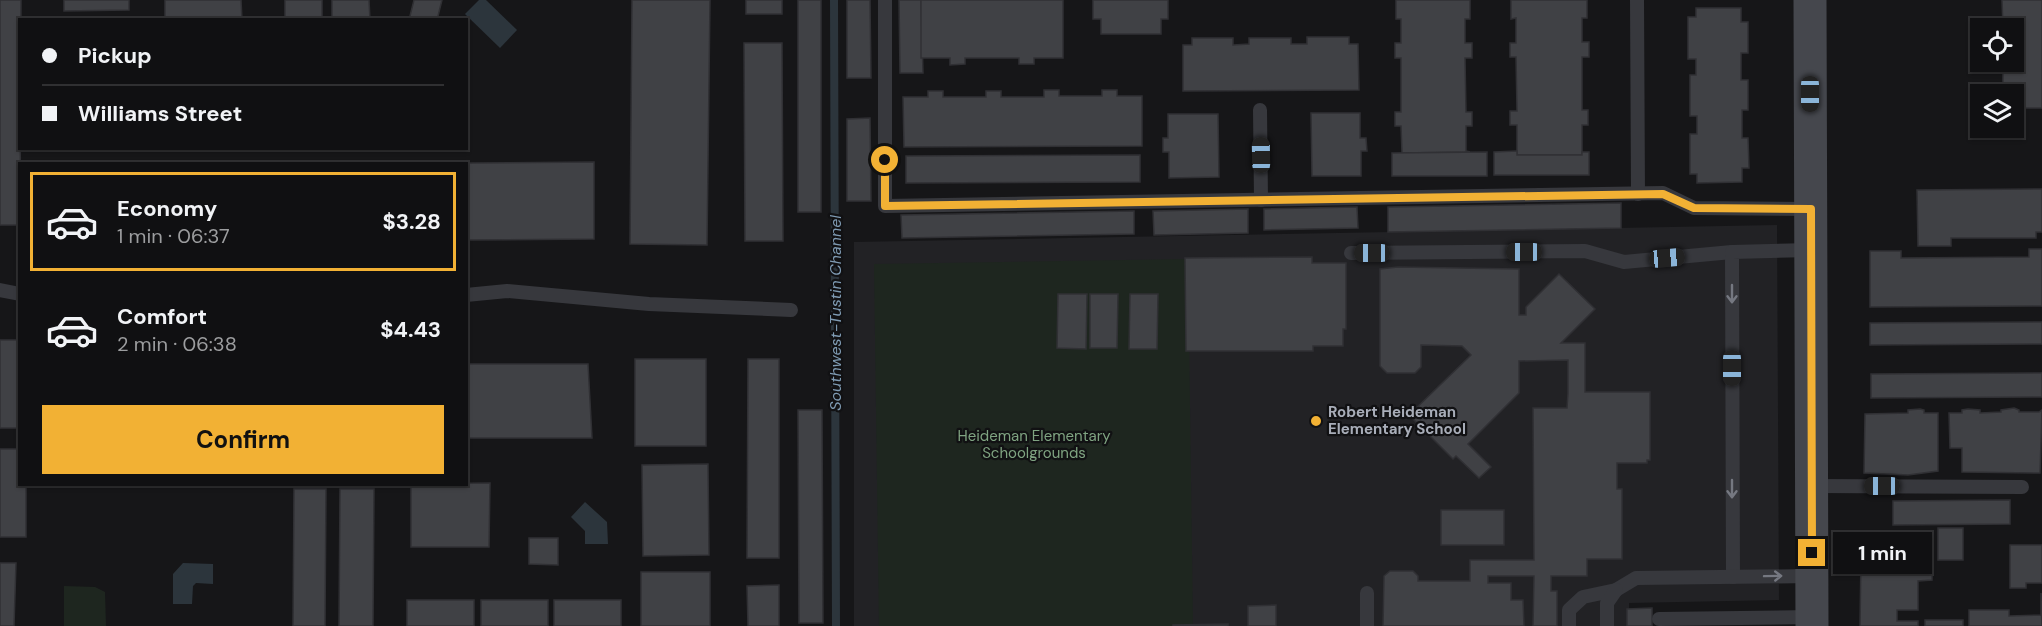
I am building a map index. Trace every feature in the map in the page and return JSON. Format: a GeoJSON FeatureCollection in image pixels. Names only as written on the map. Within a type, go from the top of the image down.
{"type":"FeatureCollection","features":[{"type":"Feature","properties":{"kind":"street"},"geometry":{"type":"LineString","coordinates":[[1810,0],[1812,622]]}},
{"type":"Feature","properties":{"kind":"lane"},"geometry":{"type":"LineString","coordinates":[[885,0],[885,206],[1663,194],[1694,208],[1811,209]]}},
{"type":"Feature","properties":{"kind":"lane"},"geometry":{"type":"LineString","coordinates":[[1637,0],[1638,194]]}},
{"type":"Feature","properties":{"kind":"lane"},"geometry":{"type":"LineString","coordinates":[[1260,110],[1261,200]]}},
{"type":"Feature","properties":{"kind":"lane"},"geometry":{"type":"LineString","coordinates":[[1351,253],[1585,251],[1624,262],[1732,252],[1811,250]]}},
{"type":"Feature","properties":{"kind":"lane"},"geometry":{"type":"LineString","coordinates":[[1732,252],[1733,577]]}},
{"type":"Feature","properties":{"kind":"lane"},"geometry":{"type":"LineString","coordinates":[[0,290],[18,294]]}},
{"type":"Feature","properties":{"kind":"lane"},"geometry":{"type":"LineString","coordinates":[[468,295],[507,291],[649,304],[790,310]]}},
{"type":"Feature","properties":{"kind":"lane"},"geometry":{"type":"LineString","coordinates":[[1812,486],[2022,487]]}},
{"type":"Feature","properties":{"kind":"lane"},"geometry":{"type":"LineString","coordinates":[[1569,626],[1569,610],[1583,597],[1616,590],[1636,579],[1812,576]]}},
{"type":"Feature","properties":{"kind":"lane"},"geometry":{"type":"LineString","coordinates":[[1607,626],[1607,603],[1616,590]]}},
{"type":"Feature","properties":{"kind":"lane"},"geometry":{"type":"LineString","coordinates":[[1367,593],[1367,626]]}},
{"type":"Feature","properties":{"kind":"lane"},"geometry":{"type":"LineString","coordinates":[[1659,619],[1812,622]]}},
{"type":"Feature","properties":{"kind":"shaded area"},"geometry":{"type":"Polygon","coordinates":[[[479,0],[486,0],[517,30],[500,48],[465,14],[479,0]]]}},
{"type":"Feature","properties":{"kind":"shaded area","name":"Robert Heideman Elementary School"},"geometry":{"type":"Polygon","coordinates":[[[1777,225],[1779,600],[1629,603],[1629,626],[854,626],[854,242],[1777,225]]]}},
{"type":"Feature","properties":{"kind":"shaded area"},"geometry":{"type":"Polygon","coordinates":[[[585,502],[607,522],[608,544],[585,544],[585,531],[571,517],[585,502]]]}},
{"type":"Feature","properties":{"kind":"shaded area"},"geometry":{"type":"Polygon","coordinates":[[[183,563],[213,564],[213,584],[196,583],[193,586],[192,604],[173,604],[173,574],[183,563]]]}},
{"type":"Feature","properties":{"kind":"green space","name":"Heideman Elementary Schoolgrounds"},"geometry":{"type":"Polygon","coordinates":[[[1188,259],[1193,626],[879,626],[874,264],[1188,259]]]}},
{"type":"Feature","properties":{"kind":"green space"},"geometry":{"type":"Polygon","coordinates":[[[64,586],[95,587],[105,592],[106,626],[64,626],[64,586]]]}},
{"type":"Feature","properties":{"kind":"building"},"geometry":{"type":"Polygon","coordinates":[[[0,0],[21,0],[21,18],[18,18],[18,150],[20,150],[20,162],[18,162],[18,225],[0,225],[0,0]]]}},
{"type":"Feature","properties":{"kind":"building"},"geometry":{"type":"Polygon","coordinates":[[[64,0],[129,0],[129,10],[64,11],[64,0]]]}},
{"type":"Feature","properties":{"kind":"building"},"geometry":{"type":"Polygon","coordinates":[[[165,0],[241,0],[242,18],[165,18],[165,0]]]}},
{"type":"Feature","properties":{"kind":"building"},"geometry":{"type":"Polygon","coordinates":[[[285,0],[322,0],[322,18],[285,18],[285,0]]]}},
{"type":"Feature","properties":{"kind":"building"},"geometry":{"type":"Polygon","coordinates":[[[332,0],[369,0],[370,18],[332,18],[332,0]]]}},
{"type":"Feature","properties":{"kind":"building"},"geometry":{"type":"Polygon","coordinates":[[[414,0],[442,0],[438,18],[410,18],[414,0]]]}},
{"type":"Feature","properties":{"kind":"building"},"geometry":{"type":"Polygon","coordinates":[[[632,0],[710,0],[707,245],[630,244],[632,0]]]}},
{"type":"Feature","properties":{"kind":"building"},"geometry":{"type":"Polygon","coordinates":[[[746,0],[782,0],[782,14],[746,14],[746,0]]]}},
{"type":"Feature","properties":{"kind":"building"},"geometry":{"type":"Polygon","coordinates":[[[798,0],[821,0],[821,212],[798,212],[798,0]]]}},
{"type":"Feature","properties":{"kind":"building"},"geometry":{"type":"Polygon","coordinates":[[[847,0],[870,0],[871,78],[847,78],[847,0]]]}},
{"type":"Feature","properties":{"kind":"building"},"geometry":{"type":"Polygon","coordinates":[[[899,0],[921,0],[923,73],[900,73],[899,0]]]}},
{"type":"Feature","properties":{"kind":"building"},"geometry":{"type":"Polygon","coordinates":[[[921,0],[1063,0],[1063,58],[1034,58],[1034,64],[1019,64],[1019,58],[965,58],[965,64],[950,65],[950,58],[921,58],[921,0]]]}},
{"type":"Feature","properties":{"kind":"building"},"geometry":{"type":"Polygon","coordinates":[[[1093,0],[1168,0],[1168,19],[1161,19],[1161,34],[1101,34],[1101,19],[1093,19],[1093,0]]]}},
{"type":"Feature","properties":{"kind":"building"},"geometry":{"type":"Polygon","coordinates":[[[1396,0],[1470,0],[1470,19],[1465,19],[1465,43],[1472,43],[1472,58],[1465,58],[1466,112],[1472,112],[1472,126],[1466,126],[1466,151],[1470,152],[1402,153],[1401,126],[1395,126],[1395,112],[1401,112],[1401,58],[1395,58],[1395,43],[1401,43],[1401,19],[1396,19],[1396,0]]]}},
{"type":"Feature","properties":{"kind":"building"},"geometry":{"type":"Polygon","coordinates":[[[1511,0],[1587,0],[1587,18],[1582,18],[1582,42],[1589,42],[1589,57],[1582,57],[1582,110],[1588,110],[1588,125],[1582,125],[1582,155],[1517,155],[1517,125],[1510,125],[1510,111],[1517,111],[1516,57],[1510,57],[1510,43],[1516,43],[1516,18],[1511,19],[1511,0]]]}},
{"type":"Feature","properties":{"kind":"building"},"geometry":{"type":"Polygon","coordinates":[[[2002,0],[2042,0],[2042,108],[2024,108],[2024,84],[2003,84],[2003,72],[2024,72],[2024,18],[2003,18],[2002,0]]]}},
{"type":"Feature","properties":{"kind":"building"},"geometry":{"type":"Polygon","coordinates":[[[1696,8],[1741,8],[1741,22],[1748,22],[1748,53],[1741,53],[1741,80],[1748,80],[1748,110],[1742,110],[1742,138],[1748,138],[1749,168],[1742,168],[1742,182],[1697,183],[1697,174],[1690,174],[1690,134],[1697,134],[1697,116],[1690,116],[1690,75],[1696,75],[1696,59],[1688,59],[1688,17],[1696,17],[1696,8]]]}},
{"type":"Feature","properties":{"kind":"building"},"geometry":{"type":"Polygon","coordinates":[[[1307,37],[1349,37],[1349,44],[1358,44],[1359,90],[1183,91],[1183,45],[1192,45],[1192,38],[1233,38],[1233,45],[1249,44],[1249,38],[1291,38],[1291,44],[1307,44],[1307,37]]]}},
{"type":"Feature","properties":{"kind":"building"},"geometry":{"type":"Polygon","coordinates":[[[744,43],[782,43],[783,241],[745,241],[744,43]]]}},
{"type":"Feature","properties":{"kind":"building"},"geometry":{"type":"Polygon","coordinates":[[[1044,90],[1059,90],[1059,96],[1102,96],[1102,90],[1117,90],[1117,96],[1142,96],[1142,146],[904,147],[903,97],[928,97],[928,91],[943,91],[943,97],[986,97],[986,91],[1001,91],[1001,97],[1044,97],[1044,90]]]}},
{"type":"Feature","properties":{"kind":"building"},"geometry":{"type":"Polygon","coordinates":[[[1311,113],[1360,113],[1360,138],[1366,138],[1367,151],[1361,151],[1361,176],[1312,176],[1311,113]]]}},
{"type":"Feature","properties":{"kind":"building"},"geometry":{"type":"Polygon","coordinates":[[[1168,114],[1218,114],[1219,177],[1169,178],[1169,152],[1163,152],[1163,138],[1168,138],[1168,114]]]}},
{"type":"Feature","properties":{"kind":"building"},"geometry":{"type":"Polygon","coordinates":[[[870,118],[871,201],[847,201],[847,119],[870,118]]]}},
{"type":"Feature","properties":{"kind":"building"},"geometry":{"type":"Polygon","coordinates":[[[1517,151],[1517,155],[1582,155],[1582,152],[1589,152],[1589,175],[1494,175],[1494,152],[1517,151]]]}},
{"type":"Feature","properties":{"kind":"building"},"geometry":{"type":"Polygon","coordinates":[[[1487,152],[1487,176],[1392,176],[1392,153],[1487,152]]]}},
{"type":"Feature","properties":{"kind":"building"},"geometry":{"type":"Polygon","coordinates":[[[1140,155],[1140,182],[906,183],[906,156],[1140,155]]]}},
{"type":"Feature","properties":{"kind":"building"},"geometry":{"type":"Polygon","coordinates":[[[594,162],[594,239],[468,240],[468,163],[594,162]]]}},
{"type":"Feature","properties":{"kind":"building"},"geometry":{"type":"Polygon","coordinates":[[[2042,189],[2042,232],[2036,232],[2036,238],[1951,238],[1951,246],[1918,246],[1917,190],[2042,189]]]}},
{"type":"Feature","properties":{"kind":"building"},"geometry":{"type":"Polygon","coordinates":[[[1621,203],[1621,228],[1388,232],[1388,207],[1621,203]]]}},
{"type":"Feature","properties":{"kind":"building"},"geometry":{"type":"Polygon","coordinates":[[[1357,207],[1358,228],[1264,230],[1264,209],[1357,207]]]}},
{"type":"Feature","properties":{"kind":"building"},"geometry":{"type":"Polygon","coordinates":[[[1248,209],[1248,233],[1154,235],[1153,211],[1248,209]]]}},
{"type":"Feature","properties":{"kind":"building"},"geometry":{"type":"Polygon","coordinates":[[[1134,211],[1134,234],[902,238],[901,215],[1134,211]]]}},
{"type":"Feature","properties":{"kind":"building"},"geometry":{"type":"Polygon","coordinates":[[[2029,249],[2042,249],[2042,306],[1870,307],[1870,251],[1901,251],[1901,258],[2029,257],[2029,249]]]}},
{"type":"Feature","properties":{"kind":"building"},"geometry":{"type":"Polygon","coordinates":[[[1312,257],[1312,263],[1346,263],[1346,329],[1343,329],[1343,346],[1313,346],[1313,351],[1186,351],[1185,258],[1312,257]]]}},
{"type":"Feature","properties":{"kind":"building"},"geometry":{"type":"Polygon","coordinates":[[[1398,267],[1519,269],[1519,315],[1526,315],[1526,307],[1559,274],[1595,309],[1561,343],[1585,343],[1585,392],[1650,392],[1650,460],[1647,460],[1647,463],[1617,463],[1617,489],[1622,489],[1622,559],[1587,559],[1587,576],[1551,576],[1551,591],[1557,591],[1557,626],[1533,626],[1534,576],[1488,576],[1488,583],[1511,583],[1511,600],[1523,600],[1524,626],[1383,626],[1384,576],[1390,571],[1413,571],[1418,576],[1418,581],[1470,581],[1470,560],[1534,560],[1533,408],[1567,408],[1568,393],[1568,360],[1519,361],[1519,393],[1468,444],[1491,467],[1479,478],[1456,456],[1453,459],[1409,415],[1471,355],[1462,346],[1421,345],[1421,367],[1415,373],[1387,373],[1380,366],[1380,269],[1398,267]]]}},
{"type":"Feature","properties":{"kind":"building"},"geometry":{"type":"Polygon","coordinates":[[[1058,294],[1087,294],[1086,349],[1057,348],[1058,294]]]}},
{"type":"Feature","properties":{"kind":"building"},"geometry":{"type":"Polygon","coordinates":[[[1090,294],[1118,294],[1117,348],[1090,348],[1090,294]]]}},
{"type":"Feature","properties":{"kind":"building"},"geometry":{"type":"Polygon","coordinates":[[[1130,294],[1158,294],[1157,349],[1129,349],[1130,294]]]}},
{"type":"Feature","properties":{"kind":"building"},"geometry":{"type":"Polygon","coordinates":[[[2042,322],[2042,344],[1870,345],[1870,323],[2042,322]]]}},
{"type":"Feature","properties":{"kind":"building"},"geometry":{"type":"Polygon","coordinates":[[[0,340],[17,340],[17,428],[0,428],[0,340]]]}},
{"type":"Feature","properties":{"kind":"building"},"geometry":{"type":"Polygon","coordinates":[[[635,359],[706,359],[706,446],[635,446],[635,359]]]}},
{"type":"Feature","properties":{"kind":"building"},"geometry":{"type":"Polygon","coordinates":[[[748,359],[779,359],[779,558],[747,558],[748,359]]]}},
{"type":"Feature","properties":{"kind":"building"},"geometry":{"type":"Polygon","coordinates":[[[468,364],[588,364],[592,438],[468,438],[468,364]]]}},
{"type":"Feature","properties":{"kind":"building"},"geometry":{"type":"Polygon","coordinates":[[[2042,373],[2042,397],[1871,398],[1871,374],[2042,373]]]}},
{"type":"Feature","properties":{"kind":"building"},"geometry":{"type":"Polygon","coordinates":[[[2014,408],[2019,412],[2042,410],[2040,473],[1962,472],[1962,448],[1950,448],[1949,413],[1962,413],[1962,410],[1968,409],[1980,410],[1980,413],[2001,412],[2001,410],[2014,408]]]}},
{"type":"Feature","properties":{"kind":"building"},"geometry":{"type":"Polygon","coordinates":[[[798,410],[822,410],[823,623],[799,623],[798,410]]]}},
{"type":"Feature","properties":{"kind":"building"},"geometry":{"type":"Polygon","coordinates":[[[1908,410],[1924,410],[1924,413],[1938,413],[1938,471],[1908,475],[1864,473],[1865,414],[1908,413],[1908,410]]]}},
{"type":"Feature","properties":{"kind":"building"},"geometry":{"type":"Polygon","coordinates":[[[0,449],[18,449],[18,486],[26,486],[26,537],[0,537],[0,449]]]}},
{"type":"Feature","properties":{"kind":"building"},"geometry":{"type":"Polygon","coordinates":[[[708,464],[709,555],[643,556],[642,465],[708,464]]]}},
{"type":"Feature","properties":{"kind":"building"},"geometry":{"type":"Polygon","coordinates":[[[468,483],[490,483],[489,547],[411,547],[411,486],[468,486],[468,483]]]}},
{"type":"Feature","properties":{"kind":"building"},"geometry":{"type":"Polygon","coordinates":[[[294,489],[326,489],[325,626],[293,626],[294,489]]]}},
{"type":"Feature","properties":{"kind":"building"},"geometry":{"type":"Polygon","coordinates":[[[340,489],[374,489],[373,626],[339,626],[340,489]]]}},
{"type":"Feature","properties":{"kind":"building"},"geometry":{"type":"Polygon","coordinates":[[[2010,500],[2010,524],[1893,525],[1893,501],[2010,500]]]}},
{"type":"Feature","properties":{"kind":"building"},"geometry":{"type":"Polygon","coordinates":[[[1441,510],[1504,510],[1504,545],[1441,545],[1441,510]]]}},
{"type":"Feature","properties":{"kind":"building"},"geometry":{"type":"Polygon","coordinates":[[[1938,528],[1963,528],[1963,560],[1938,560],[1938,528]]]}},
{"type":"Feature","properties":{"kind":"building"},"geometry":{"type":"Polygon","coordinates":[[[529,538],[558,538],[558,565],[529,564],[529,538]]]}},
{"type":"Feature","properties":{"kind":"building"},"geometry":{"type":"Polygon","coordinates":[[[2010,545],[2042,545],[2042,583],[2026,583],[2026,588],[2010,588],[2010,545]]]}},
{"type":"Feature","properties":{"kind":"building"},"geometry":{"type":"Polygon","coordinates":[[[1932,555],[1932,580],[1918,581],[1918,610],[1897,610],[1897,621],[1918,621],[1918,626],[1860,626],[1861,556],[1932,555]]]}},
{"type":"Feature","properties":{"kind":"building"},"geometry":{"type":"Polygon","coordinates":[[[0,563],[16,563],[14,626],[0,626],[0,563]]]}},
{"type":"Feature","properties":{"kind":"building"},"geometry":{"type":"Polygon","coordinates":[[[641,572],[710,572],[710,626],[641,626],[641,572]]]}},
{"type":"Feature","properties":{"kind":"building"},"geometry":{"type":"Polygon","coordinates":[[[779,585],[779,626],[748,626],[747,586],[779,585]]]}},
{"type":"Feature","properties":{"kind":"building"},"geometry":{"type":"Polygon","coordinates":[[[2041,593],[2042,626],[1969,626],[1969,610],[2009,610],[2009,616],[2041,615],[2041,593]]]}},
{"type":"Feature","properties":{"kind":"building"},"geometry":{"type":"Polygon","coordinates":[[[407,600],[474,600],[474,626],[407,626],[407,600]]]}},
{"type":"Feature","properties":{"kind":"building"},"geometry":{"type":"Polygon","coordinates":[[[481,600],[548,600],[548,626],[481,626],[481,600]]]}},
{"type":"Feature","properties":{"kind":"building"},"geometry":{"type":"Polygon","coordinates":[[[554,600],[621,600],[621,626],[554,626],[554,600]]]}},
{"type":"Feature","properties":{"kind":"building"},"geometry":{"type":"Polygon","coordinates":[[[1276,605],[1276,626],[1248,626],[1248,606],[1276,605]]]}},
{"type":"Feature","properties":{"kind":"building"},"geometry":{"type":"Polygon","coordinates":[[[1652,608],[1652,626],[1627,626],[1627,609],[1652,608]]]}},
{"type":"Feature","properties":{"kind":"building"},"geometry":{"type":"Polygon","coordinates":[[[1925,620],[1963,620],[1963,626],[1925,626],[1925,620]]]}},
{"type":"Feature","properties":{"kind":"building"},"geometry":{"type":"Polygon","coordinates":[[[1228,624],[1228,626],[1173,626],[1173,625],[1228,624]]]}},
{"type":"Feature","properties":{"kind":"waterway","name":"Southwest-Tustin Channel"},"geometry":{"type":"LineString","coordinates":[[834,0],[836,626]]}},
{"type":"Feature","properties":{"kind":"place","name":"Robert Heideman Elementary School"},"geometry":{"type":"Point","coordinates":[1316,421]}},
{"type":"Feature","properties":{"kind":"route"},"geometry":{"type":"LineString","coordinates":[[885,160],[885,206],[1663,194],[1694,208],[1811,209],[1812,553]]}}]}
